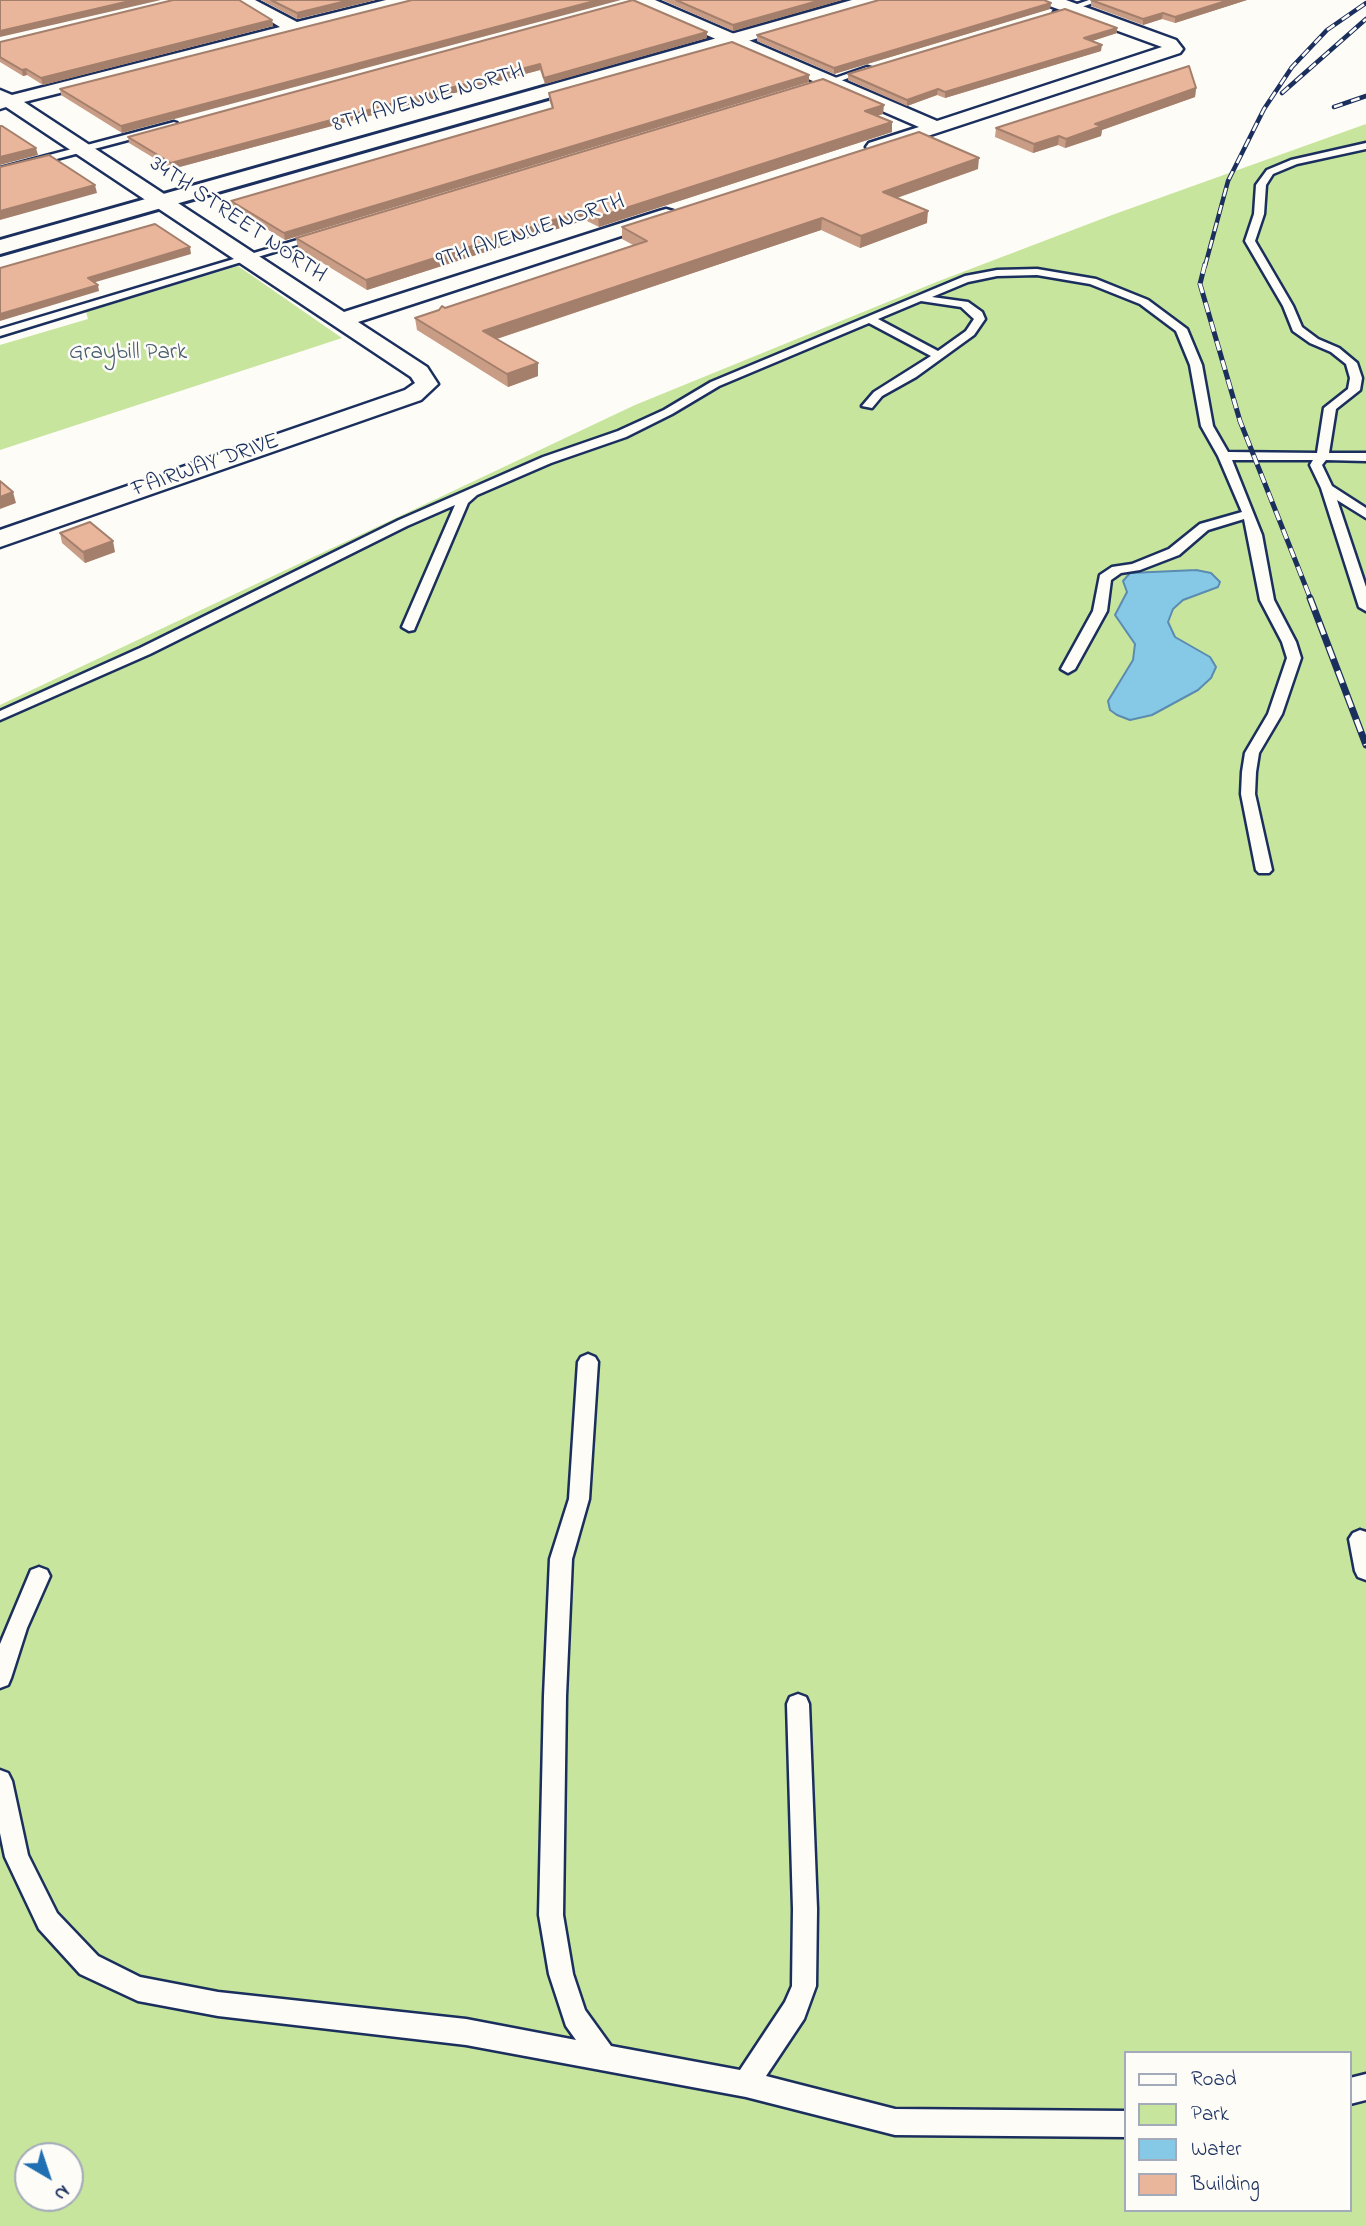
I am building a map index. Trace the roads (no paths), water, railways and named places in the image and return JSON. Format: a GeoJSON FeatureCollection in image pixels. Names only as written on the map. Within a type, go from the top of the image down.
{"type":"FeatureCollection","features":[{"type":"Feature","properties":{"kind":"street"},"geometry":{"type":"LineString","coordinates":[[243,0],[295,28]]}},
{"type":"Feature","properties":{"kind":"street"},"geometry":{"type":"LineString","coordinates":[[3,99],[406,0]]}},
{"type":"Feature","properties":{"kind":"street","name":"8TH AVENUE NORTH"},"geometry":{"type":"LineString","coordinates":[[0,247],[872,0]]}},
{"type":"Feature","properties":{"kind":"street"},"geometry":{"type":"LineString","coordinates":[[637,1],[937,128]]}},
{"type":"Feature","properties":{"kind":"street"},"geometry":{"type":"LineString","coordinates":[[857,153],[1174,49],[1170,44],[1072,8],[1048,8]]}},
{"type":"Feature","properties":{"kind":"street","name":"34TH STREET NORTH"},"geometry":{"type":"LineString","coordinates":[[3,99],[419,372],[427,384],[413,395]]}},
{"type":"Feature","properties":{"kind":"street","name":"9TH AVENUE NORTH"},"geometry":{"type":"LineString","coordinates":[[342,320],[685,209]]}},
{"type":"Feature","properties":{"kind":"street","name":"FAIRWAY DRIVE"},"geometry":{"type":"LineString","coordinates":[[0,539],[413,395]]}},
{"type":"Feature","properties":{"kind":"lane"},"geometry":{"type":"LineString","coordinates":[[1072,8],[1098,0]]}},
{"type":"Feature","properties":{"kind":"lane"},"geometry":{"type":"LineString","coordinates":[[804,89],[881,66]]}},
{"type":"Feature","properties":{"kind":"lane"},"geometry":{"type":"LineString","coordinates":[[0,171],[189,121]]}},
{"type":"Feature","properties":{"kind":"lane"},"geometry":{"type":"LineString","coordinates":[[1366,146],[1294,162],[1270,172],[1261,185],[1259,214],[1250,241],[1288,306],[1297,329],[1314,341],[1335,350],[1351,363],[1356,378],[1354,390],[1330,408],[1322,457],[1316,465],[1327,488],[1366,607]]}},
{"type":"Feature","properties":{"kind":"lane"},"geometry":{"type":"LineString","coordinates":[[0,333],[327,234]]}},
{"type":"Feature","properties":{"kind":"lane"},"geometry":{"type":"LineString","coordinates":[[0,716],[145,652],[298,573],[477,491],[547,460],[622,434],[668,412],[715,384],[965,279],[997,273],[1037,271],[1092,281],[1144,302],[1181,329],[1196,365],[1207,426],[1224,456],[1249,514],[1256,535],[1268,600],[1294,658],[1275,715],[1252,754],[1249,772],[1248,794],[1264,870]]}},
{"type":"Feature","properties":{"kind":"lane"},"geometry":{"type":"LineString","coordinates":[[868,406],[878,394],[912,375],[936,355],[970,333],[980,319],[978,314],[955,301],[916,299]]}},
{"type":"Feature","properties":{"kind":"lane"},"geometry":{"type":"LineString","coordinates":[[867,319],[890,328],[936,355]]}},
{"type":"Feature","properties":{"kind":"lane"},"geometry":{"type":"LineString","coordinates":[[1224,456],[1366,457]]}},
{"type":"Feature","properties":{"kind":"lane"},"geometry":{"type":"LineString","coordinates":[[1327,488],[1366,514]]}},
{"type":"Feature","properties":{"kind":"lane"},"geometry":{"type":"LineString","coordinates":[[409,627],[463,501],[477,491]]}},
{"type":"Feature","properties":{"kind":"lane"},"geometry":{"type":"LineString","coordinates":[[1068,669],[1100,611],[1105,578],[1117,570],[1135,567],[1174,552],[1204,527],[1249,514]]}},
{"type":"Feature","properties":{"kind":"lane"},"geometry":{"type":"LineString","coordinates":[[588,1362],[579,1499],[561,1559],[555,1696],[551,1914],[561,1974],[575,2017],[604,2058]]}},
{"type":"Feature","properties":{"kind":"lane"},"geometry":{"type":"LineString","coordinates":[[1360,1539],[1366,1571]]}},
{"type":"Feature","properties":{"kind":"lane"},"geometry":{"type":"LineString","coordinates":[[0,1678],[16,1628],[39,1576]]}},
{"type":"Feature","properties":{"kind":"lane"},"geometry":{"type":"LineString","coordinates":[[746,2084],[795,2010],[804,1986],[805,1909],[798,1703]]}},
{"type":"Feature","properties":{"kind":"lane"},"geometry":{"type":"LineString","coordinates":[[0,1781],[17,1857],[48,1921],[89,1965],[138,1989],[218,2004],[466,2032],[746,2084],[895,2122],[1124,2124]]}},
{"type":"Feature","properties":{"kind":"water"},"geometry":{"type":"Polygon","coordinates":[[[1196,570],[1211,573],[1220,582],[1218,587],[1183,600],[1173,609],[1168,622],[1175,637],[1210,657],[1216,667],[1211,678],[1198,690],[1152,715],[1130,720],[1117,715],[1110,710],[1108,701],[1133,660],[1135,644],[1115,615],[1127,592],[1123,581],[1130,573],[1196,570]]]}},
{"type":"Feature","properties":{"kind":"railway"},"geometry":{"type":"LineString","coordinates":[[1205,266],[1228,181],[1264,109],[1292,67],[1327,30],[1366,3]]}},
{"type":"Feature","properties":{"kind":"railway"},"geometry":{"type":"LineString","coordinates":[[1282,93],[1366,19]]}},
{"type":"Feature","properties":{"kind":"railway"},"geometry":{"type":"LineString","coordinates":[[1334,107],[1366,96]]}},
{"type":"Feature","properties":{"kind":"railway"},"geometry":{"type":"LineString","coordinates":[[1205,264],[1200,284],[1240,421],[1311,600]]}},
{"type":"Feature","properties":{"kind":"railway"},"geometry":{"type":"LineString","coordinates":[[1310,598],[1366,745]]}},
{"type":"Feature","properties":{"kind":"park label","name":"Graybill Park"},"geometry":{"type":"Point","coordinates":[128,354]}}]}
